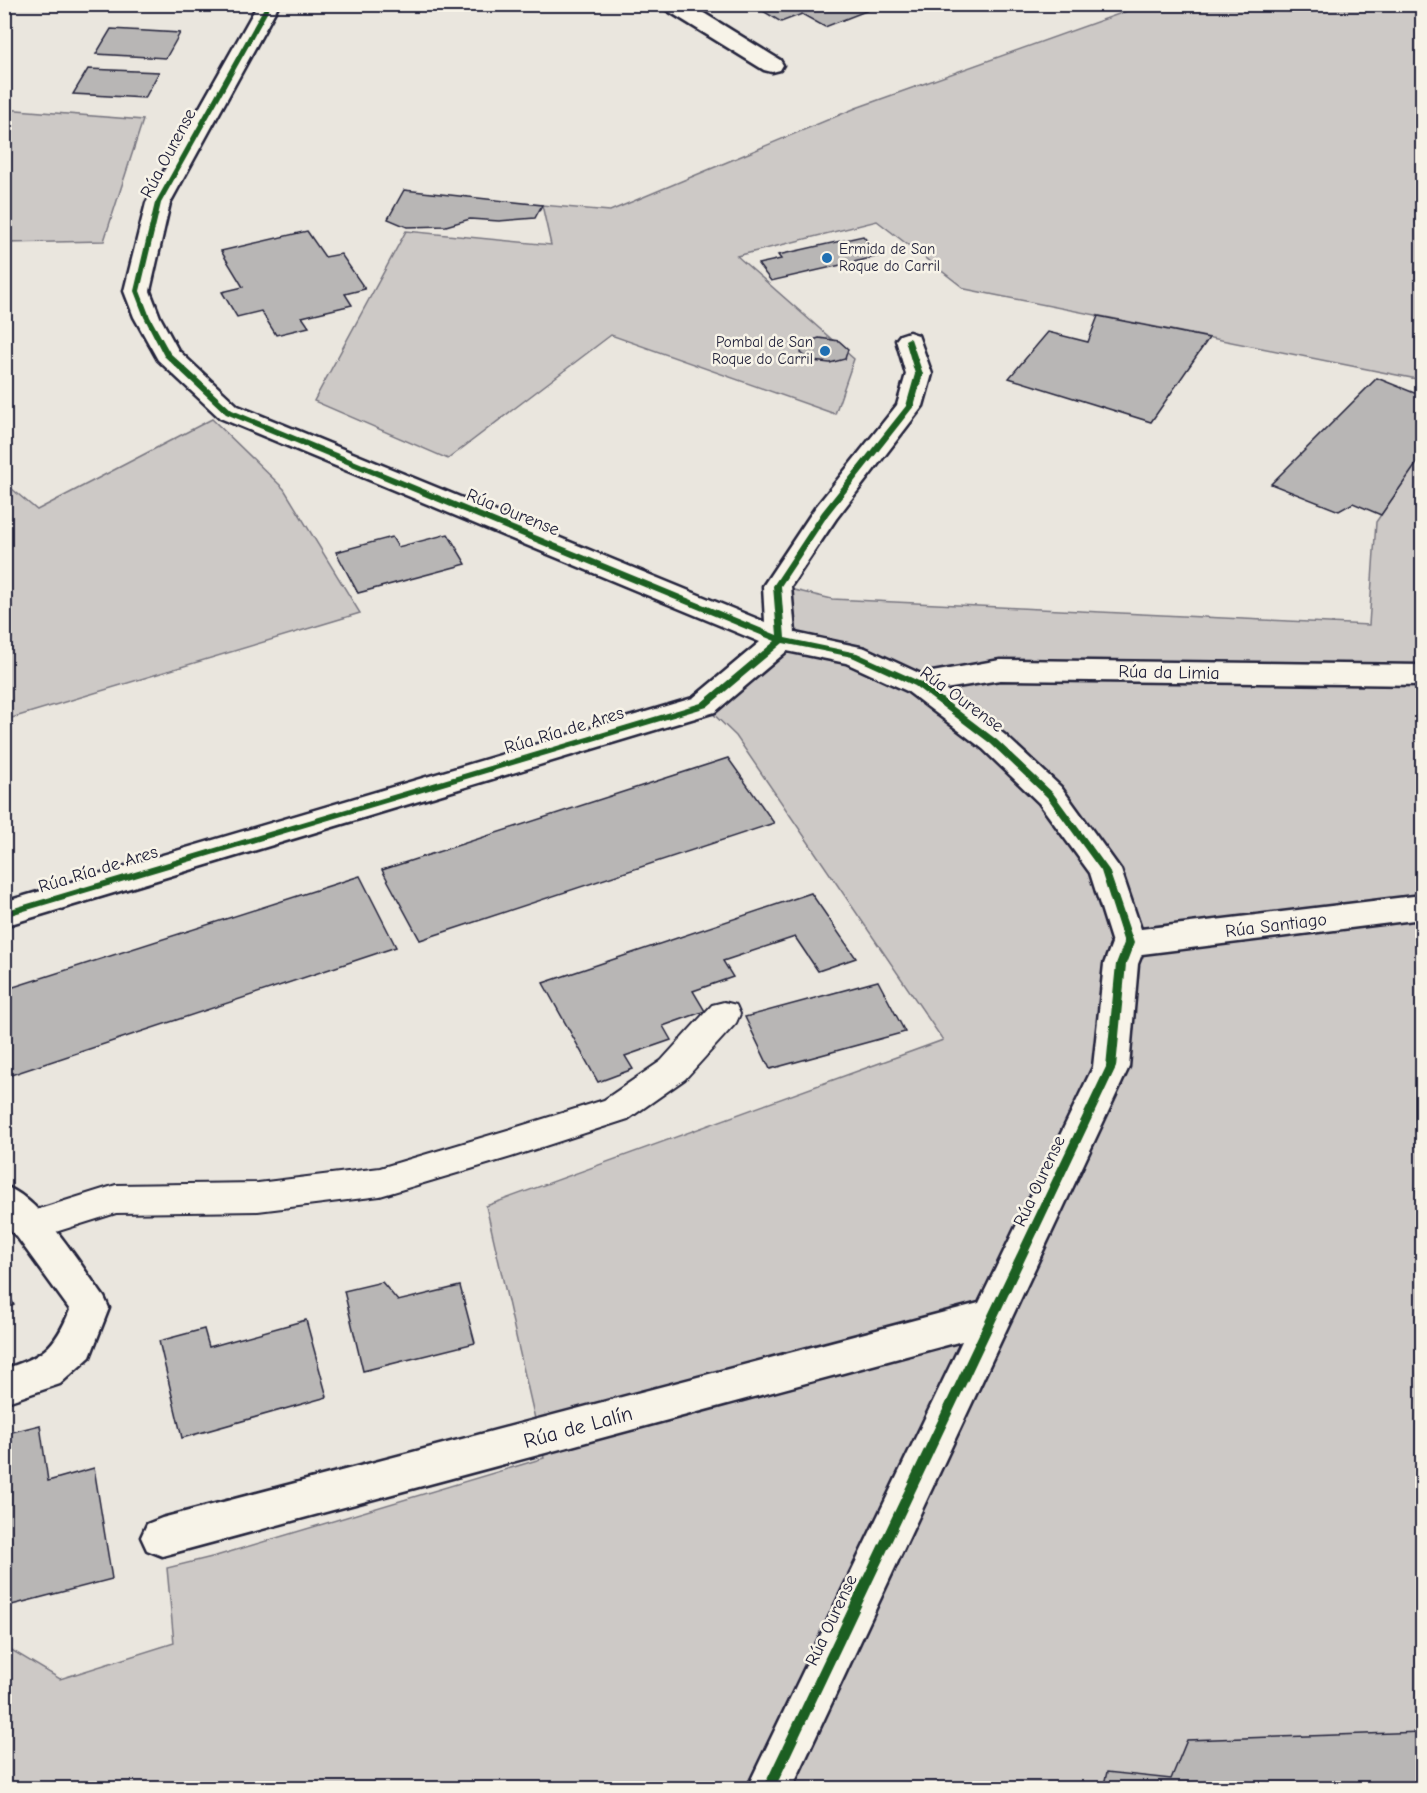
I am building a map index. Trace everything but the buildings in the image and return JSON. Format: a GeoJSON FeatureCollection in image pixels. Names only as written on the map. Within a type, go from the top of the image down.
{"type":"FeatureCollection","features":[{"type":"Feature","properties":{"kind":"street","name":"Rúa Ourense"},"geometry":{"type":"LineString","coordinates":[[269,4],[158,203],[137,291],[147,317],[167,354],[229,412],[781,640],[854,655],[918,684],[994,742],[1050,795],[1105,870],[1129,943],[1121,964],[1112,1067],[769,1788]]}},
{"type":"Feature","properties":{"kind":"street"},"geometry":{"type":"LineString","coordinates":[[672,4],[772,65]]}},
{"type":"Feature","properties":{"kind":"street"},"geometry":{"type":"LineString","coordinates":[[781,640],[777,586],[825,514],[910,406],[919,374],[909,340]]}},
{"type":"Feature","properties":{"kind":"street","name":"Rúa Ría de Ares"},"geometry":{"type":"LineString","coordinates":[[4,914],[704,705],[781,640]]}},
{"type":"Feature","properties":{"kind":"street","name":"Rúa da Limia"},"geometry":{"type":"LineString","coordinates":[[918,684],[1000,670],[1422,675]]}},
{"type":"Feature","properties":{"kind":"street","name":"Rúa Santiago"},"geometry":{"type":"LineString","coordinates":[[1129,943],[1422,907]]}},
{"type":"Feature","properties":{"kind":"street"},"geometry":{"type":"LineString","coordinates":[[4,1386],[46,1372],[76,1345],[90,1308],[17,1213]]}},
{"type":"Feature","properties":{"kind":"street","name":"Rúa de Lalín"},"geometry":{"type":"LineString","coordinates":[[162,1537],[993,1316]]}},
{"type":"Feature","properties":{"kind":"lane"},"geometry":{"type":"LineString","coordinates":[[17,1213],[116,1199],[258,1197],[380,1182],[616,1110],[673,1070],[724,1014]]}},
{"type":"Feature","properties":{"kind":"shaded area"},"geometry":{"type":"Polygon","coordinates":[[[1144,5],[1422,5],[1422,380],[965,289],[877,221],[737,256],[854,359],[835,414],[611,335],[448,459],[314,401],[406,231],[551,245],[542,205],[610,211],[856,108],[1144,5]]]}},
{"type":"Feature","properties":{"kind":"shaded area"},"geometry":{"type":"Polygon","coordinates":[[[4,109],[143,120],[104,241],[5,243],[4,109]]]}},
{"type":"Feature","properties":{"kind":"shaded area"},"geometry":{"type":"Polygon","coordinates":[[[212,419],[284,489],[360,613],[5,720],[5,483],[37,510],[212,419]]]}},
{"type":"Feature","properties":{"kind":"shaded area"},"geometry":{"type":"Polygon","coordinates":[[[1422,455],[1422,1788],[5,1788],[5,1646],[60,1679],[174,1643],[167,1568],[216,1556],[544,1458],[486,1206],[943,1040],[736,736],[704,705],[780,640],[777,586],[832,599],[1369,625],[1376,522],[1422,455]]]}},
{"type":"Feature","properties":{"kind":"cycle path"},"geometry":{"type":"LineString","coordinates":[[269,4],[158,203],[137,291],[147,317],[167,354],[229,412],[781,640],[854,655],[918,684],[994,742],[1050,795],[1105,870],[1129,943],[1121,964],[1111,1067],[769,1788]]}},
{"type":"Feature","properties":{"kind":"cycle path"},"geometry":{"type":"LineString","coordinates":[[4,914],[704,705],[781,640],[777,586],[825,514],[910,406],[919,374],[909,340]]}},
{"type":"Feature","properties":{"kind":"place","name":"Ermida de San Roque do Carril"},"geometry":{"type":"Point","coordinates":[827,258]}},
{"type":"Feature","properties":{"kind":"place","name":"Pombal de San Roque do Carril"},"geometry":{"type":"Point","coordinates":[825,351]}}]}
